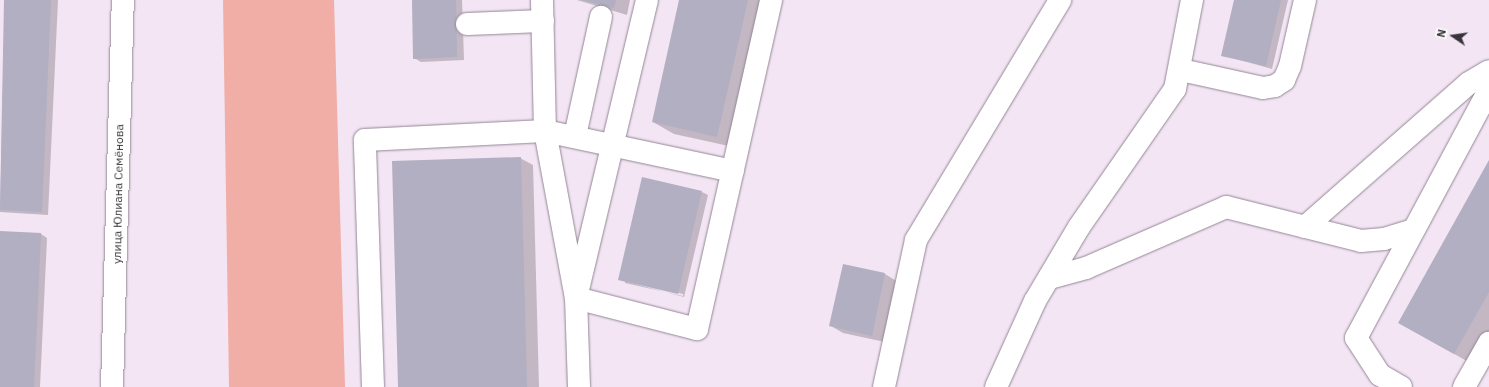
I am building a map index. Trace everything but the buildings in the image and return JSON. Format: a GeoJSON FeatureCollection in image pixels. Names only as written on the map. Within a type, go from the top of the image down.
{"type":"FeatureCollection","features":[{"type":"Feature","properties":{"kind":"street","name":"улица Юлиана Семёнова"},"geometry":{"type":"LineString","coordinates":[[112,387],[123,0]]}},
{"type":"Feature","properties":{"kind":"street"},"geometry":{"type":"LineString","coordinates":[[576,298],[647,0]]}},
{"type":"Feature","properties":{"kind":"street"},"geometry":{"type":"LineString","coordinates":[[576,298],[697,329],[771,0]]}},
{"type":"Feature","properties":{"kind":"street"},"geometry":{"type":"LineString","coordinates":[[884,387],[916,240],[1060,0]]}},
{"type":"Feature","properties":{"kind":"street"},"geometry":{"type":"LineString","coordinates":[[996,387],[1035,301],[1050,278],[1078,227],[1164,109],[1181,70],[1179,57],[1192,0]]}},
{"type":"Feature","properties":{"kind":"street"},"geometry":{"type":"LineString","coordinates":[[1181,70],[1263,88],[1275,86],[1284,80],[1290,66],[1305,0]]}},
{"type":"Feature","properties":{"kind":"street"},"geometry":{"type":"LineString","coordinates":[[467,24],[542,10],[545,131],[576,298],[579,387]]}},
{"type":"Feature","properties":{"kind":"street"},"geometry":{"type":"LineString","coordinates":[[575,136],[601,17]]}},
{"type":"Feature","properties":{"kind":"street"},"geometry":{"type":"LineString","coordinates":[[1305,227],[1470,83],[1489,71]]}},
{"type":"Feature","properties":{"kind":"street"},"geometry":{"type":"LineString","coordinates":[[1401,387],[1380,375],[1356,338],[1412,230],[1489,90]]}},
{"type":"Feature","properties":{"kind":"street"},"geometry":{"type":"LineString","coordinates":[[373,387],[364,140],[545,131],[614,143],[733,171]]}},
{"type":"Feature","properties":{"kind":"street"},"geometry":{"type":"LineString","coordinates":[[1050,278],[1086,268],[1226,207],[1361,241],[1384,239],[1412,230]]}},
{"type":"Feature","properties":{"kind":"street"},"geometry":{"type":"LineString","coordinates":[[1464,387],[1489,343]]}},
{"type":"Feature","properties":{"kind":"shaded area"},"geometry":{"type":"Polygon","coordinates":[[[223,0],[334,0],[345,387],[229,387],[223,0]]]}}]}
